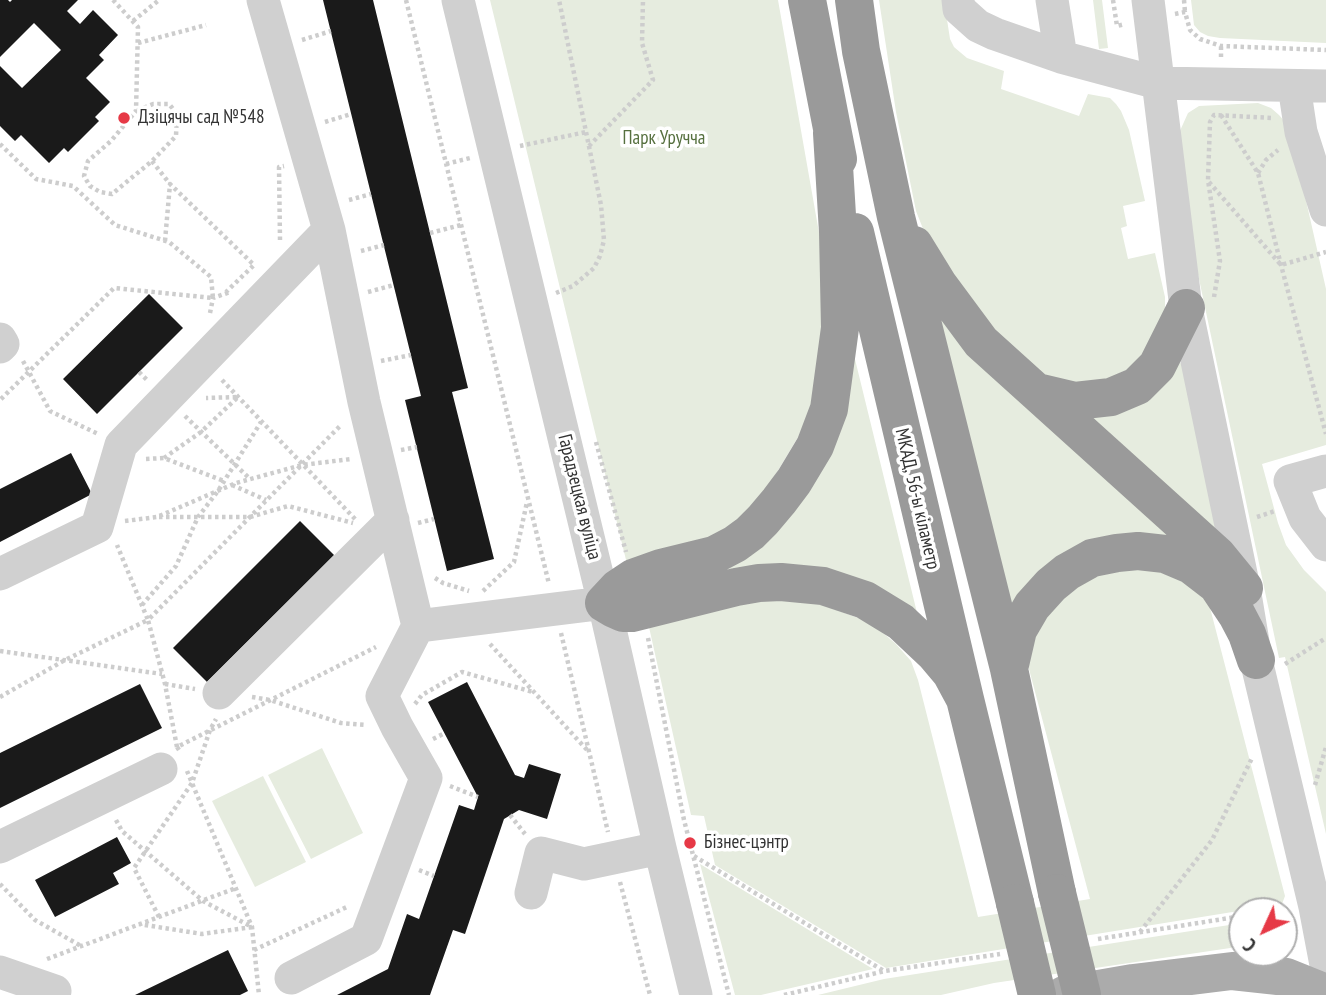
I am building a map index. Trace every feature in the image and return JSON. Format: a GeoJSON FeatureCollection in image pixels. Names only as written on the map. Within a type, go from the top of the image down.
{"type":"FeatureCollection","features":[{"type":"Feature","properties":{"kind":"highway","name":"МКАД, 56-ы кіламетр"},"geometry":{"type":"LineString","coordinates":[[807,0],[832,133],[1037,995]]}},
{"type":"Feature","properties":{"kind":"highway"},"geometry":{"type":"LineString","coordinates":[[854,0],[861,51],[896,217],[1009,669],[1057,893],[1082,995]]}},
{"type":"Feature","properties":{"kind":"highway"},"geometry":{"type":"LineString","coordinates":[[832,133],[840,328],[829,409],[815,446],[779,501],[743,539],[714,555],[633,578],[618,588],[604,603],[614,610],[632,613],[759,583],[823,586],[865,600],[901,622],[951,673],[965,699]]}},
{"type":"Feature","properties":{"kind":"highway"},"geometry":{"type":"LineString","coordinates":[[896,217],[938,284],[981,342],[1217,555],[1244,587]]}},
{"type":"Feature","properties":{"kind":"highway"},"geometry":{"type":"LineString","coordinates":[[1037,392],[1075,401],[1111,397],[1137,386],[1157,366],[1199,308]]}},
{"type":"Feature","properties":{"kind":"highway"},"geometry":{"type":"LineString","coordinates":[[1009,669],[1018,630],[1032,606],[1051,585],[1092,558],[1138,551],[1165,554],[1191,565],[1217,585],[1247,634],[1268,656]]}},
{"type":"Feature","properties":{"kind":"main road"},"geometry":{"type":"LineString","coordinates":[[1064,995],[1231,971],[1286,977],[1326,993]]}},
{"type":"Feature","properties":{"kind":"street"},"geometry":{"type":"LineString","coordinates":[[263,0],[329,230],[364,402],[418,626],[382,696],[426,778],[366,939],[291,978]]}},
{"type":"Feature","properties":{"kind":"street","name":"Гарадзецкая вуліца"},"geometry":{"type":"LineString","coordinates":[[458,0],[696,995]]}},
{"type":"Feature","properties":{"kind":"street"},"geometry":{"type":"LineString","coordinates":[[958,0],[959,9],[978,26],[1061,57],[1158,83],[1310,86],[1299,120],[1326,209],[1326,220]]}},
{"type":"Feature","properties":{"kind":"street"},"geometry":{"type":"LineString","coordinates":[[1052,0],[1061,57]]}},
{"type":"Feature","properties":{"kind":"street"},"geometry":{"type":"LineString","coordinates":[[1148,0],[1158,83],[1199,308],[1244,587],[1268,656],[1271,724],[1315,907],[1326,965]]}},
{"type":"Feature","properties":{"kind":"street"},"geometry":{"type":"LineString","coordinates":[[0,574],[103,525],[119,453],[203,360],[262,278],[329,230]]}},
{"type":"Feature","properties":{"kind":"street"},"geometry":{"type":"LineString","coordinates":[[1326,471],[1290,481],[1305,518],[1326,545]]}},
{"type":"Feature","properties":{"kind":"street"},"geometry":{"type":"LineString","coordinates":[[220,703],[393,520]]}},
{"type":"Feature","properties":{"kind":"street"},"geometry":{"type":"LineString","coordinates":[[418,626],[604,603]]}},
{"type":"Feature","properties":{"kind":"street"},"geometry":{"type":"LineString","coordinates":[[0,847],[175,758]]}},
{"type":"Feature","properties":{"kind":"street"},"geometry":{"type":"LineString","coordinates":[[531,893],[541,853],[584,864],[660,848]]}},
{"type":"Feature","properties":{"kind":"street"},"geometry":{"type":"LineString","coordinates":[[5,974],[55,991]]}},
{"type":"Feature","properties":{"kind":"path"},"geometry":{"type":"LineString","coordinates":[[113,0],[138,27],[136,111]]}},
{"type":"Feature","properties":{"kind":"path"},"geometry":{"type":"LineString","coordinates":[[133,21],[159,0]]}},
{"type":"Feature","properties":{"kind":"path"},"geometry":{"type":"LineString","coordinates":[[405,0],[614,858],[650,995]]}},
{"type":"Feature","properties":{"kind":"path"},"geometry":{"type":"LineString","coordinates":[[555,293],[573,286],[594,268],[604,240],[601,205],[559,0]]}},
{"type":"Feature","properties":{"kind":"path"},"geometry":{"type":"LineString","coordinates":[[589,146],[653,80],[642,43],[643,0]]}},
{"type":"Feature","properties":{"kind":"path"},"geometry":{"type":"LineString","coordinates":[[1113,0],[1117,26]]}},
{"type":"Feature","properties":{"kind":"path"},"geometry":{"type":"LineString","coordinates":[[1184,0],[1185,12]]}},
{"type":"Feature","properties":{"kind":"path"},"geometry":{"type":"LineString","coordinates":[[138,43],[206,25]]}},
{"type":"Feature","properties":{"kind":"path"},"geometry":{"type":"LineString","coordinates":[[1221,46],[1326,50]]}},
{"type":"Feature","properties":{"kind":"path"},"geometry":{"type":"LineString","coordinates":[[153,104],[169,104],[177,114],[176,136],[152,161],[112,194],[100,192],[90,186],[84,176],[88,161],[111,141],[136,111],[153,104]]}},
{"type":"Feature","properties":{"kind":"path"},"geometry":{"type":"LineString","coordinates":[[1199,308],[1220,261],[1208,180],[1209,122],[1214,115],[1299,120]]}},
{"type":"Feature","properties":{"kind":"path"},"geometry":{"type":"LineString","coordinates":[[1221,115],[1258,173],[1326,434]]}},
{"type":"Feature","properties":{"kind":"path"},"geometry":{"type":"LineString","coordinates":[[520,146],[586,132]]}},
{"type":"Feature","properties":{"kind":"path"},"geometry":{"type":"LineString","coordinates":[[0,144],[36,179],[73,186],[115,225],[166,241],[211,277],[213,298],[203,360],[360,525],[288,506],[250,517],[157,517],[103,525],[148,620],[162,674],[175,758],[192,783],[252,927],[259,995]]}},
{"type":"Feature","properties":{"kind":"path"},"geometry":{"type":"LineString","coordinates":[[446,164],[481,155]]}},
{"type":"Feature","properties":{"kind":"path"},"geometry":{"type":"LineString","coordinates":[[152,161],[170,184],[262,278]]}},
{"type":"Feature","properties":{"kind":"path"},"geometry":{"type":"LineString","coordinates":[[271,249],[280,240],[279,167],[310,162]]}},
{"type":"Feature","properties":{"kind":"path"},"geometry":{"type":"LineString","coordinates":[[1208,180],[1281,265]]}},
{"type":"Feature","properties":{"kind":"path"},"geometry":{"type":"LineString","coordinates":[[166,241],[170,184]]}},
{"type":"Feature","properties":{"kind":"path"},"geometry":{"type":"LineString","coordinates":[[430,233],[461,225]]}},
{"type":"Feature","properties":{"kind":"path"},"geometry":{"type":"LineString","coordinates":[[1281,265],[1326,252]]}},
{"type":"Feature","properties":{"kind":"path"},"geometry":{"type":"LineString","coordinates":[[262,257],[262,278]]}},
{"type":"Feature","properties":{"kind":"path"},"geometry":{"type":"LineString","coordinates":[[0,400],[114,288],[213,298],[262,278]]}},
{"type":"Feature","properties":{"kind":"path"},"geometry":{"type":"LineString","coordinates":[[226,292],[262,278]]}},
{"type":"Feature","properties":{"kind":"path"},"geometry":{"type":"LineString","coordinates":[[6,346],[29,372],[50,411],[119,453],[164,458],[266,500]]}},
{"type":"Feature","properties":{"kind":"path"},"geometry":{"type":"LineString","coordinates":[[139,372],[250,479]]}},
{"type":"Feature","properties":{"kind":"path"},"geometry":{"type":"LineString","coordinates":[[166,399],[238,397]]}},
{"type":"Feature","properties":{"kind":"path"},"geometry":{"type":"LineString","coordinates":[[164,458],[201,432],[238,397]]}},
{"type":"Feature","properties":{"kind":"path"},"geometry":{"type":"LineString","coordinates":[[0,697],[65,660],[148,620],[364,402]]}},
{"type":"Feature","properties":{"kind":"path"},"geometry":{"type":"LineString","coordinates":[[142,606],[176,566],[198,517],[218,491],[261,422]]}},
{"type":"Feature","properties":{"kind":"path"},"geometry":{"type":"LineString","coordinates":[[157,517],[250,479],[302,465],[377,456]]}},
{"type":"Feature","properties":{"kind":"path"},"geometry":{"type":"LineString","coordinates":[[401,554],[443,583],[480,594],[514,562],[528,498]]}},
{"type":"Feature","properties":{"kind":"path"},"geometry":{"type":"LineString","coordinates":[[467,620],[589,752]]}},
{"type":"Feature","properties":{"kind":"path"},"geometry":{"type":"LineString","coordinates":[[175,758],[210,730],[418,626]]}},
{"type":"Feature","properties":{"kind":"path"},"geometry":{"type":"LineString","coordinates":[[646,630],[684,820],[729,995]]}},
{"type":"Feature","properties":{"kind":"path"},"geometry":{"type":"LineString","coordinates":[[1268,656],[1284,665],[1326,638]]}},
{"type":"Feature","properties":{"kind":"path"},"geometry":{"type":"LineString","coordinates":[[0,651],[162,674]]}},
{"type":"Feature","properties":{"kind":"path"},"geometry":{"type":"LineString","coordinates":[[159,917],[134,868],[192,783],[220,703]]}},
{"type":"Feature","properties":{"kind":"path"},"geometry":{"type":"LineString","coordinates":[[1140,933],[1212,840],[1271,724]]}},
{"type":"Feature","properties":{"kind":"path"},"geometry":{"type":"LineString","coordinates":[[1313,792],[1326,747]]}},
{"type":"Feature","properties":{"kind":"path"},"geometry":{"type":"LineString","coordinates":[[102,797],[122,831],[145,851],[203,901],[252,927]]}},
{"type":"Feature","properties":{"kind":"path"},"geometry":{"type":"LineString","coordinates":[[694,856],[884,971]]}},
{"type":"Feature","properties":{"kind":"path"},"geometry":{"type":"LineString","coordinates":[[0,884],[35,920],[82,946]]}},
{"type":"Feature","properties":{"kind":"path"},"geometry":{"type":"LineString","coordinates":[[5,974],[236,888]]}},
{"type":"Feature","properties":{"kind":"path"},"geometry":{"type":"LineString","coordinates":[[254,950],[384,890]]}},
{"type":"Feature","properties":{"kind":"path"},"geometry":{"type":"LineString","coordinates":[[139,924],[202,934],[252,927]]}},
{"type":"Feature","properties":{"kind":"green space","name":"Парк Уручча"},"geometry":{"type":"Polygon","coordinates":[[[490,0],[778,0],[824,261],[820,389],[775,488],[708,548],[627,564],[490,0]]]}},
{"type":"Feature","properties":{"kind":"green space"},"geometry":{"type":"Polygon","coordinates":[[[879,0],[944,0],[950,39],[954,47],[967,58],[1004,71],[1001,89],[1079,116],[1088,94],[1110,98],[1116,104],[1129,130],[1145,201],[1123,206],[1127,226],[1121,228],[1128,259],[1155,253],[1165,297],[1165,310],[1141,363],[1091,387],[1025,372],[929,244],[916,211],[896,112],[879,0]]]}},
{"type":"Feature","properties":{"kind":"green space"},"geometry":{"type":"Polygon","coordinates":[[[1093,0],[1102,0],[1108,48],[1099,49],[1093,0]]]}},
{"type":"Feature","properties":{"kind":"green space"},"geometry":{"type":"Polygon","coordinates":[[[1191,0],[1326,0],[1326,43],[1208,36],[1194,25],[1191,0]]]}},
{"type":"Feature","properties":{"kind":"green space"},"geometry":{"type":"Polygon","coordinates":[[[1258,103],[1271,108],[1279,115],[1291,134],[1326,289],[1326,445],[1262,464],[1286,545],[1304,570],[1326,592],[1326,834],[1285,657],[1279,658],[1187,222],[1179,133],[1188,113],[1199,106],[1258,103]]]}},
{"type":"Feature","properties":{"kind":"green space"},"geometry":{"type":"Polygon","coordinates":[[[929,290],[1185,542],[1140,536],[1008,618],[929,290]]]}},
{"type":"Feature","properties":{"kind":"green space"},"geometry":{"type":"Polygon","coordinates":[[[852,347],[920,625],[716,574],[852,347]]]}},
{"type":"Feature","properties":{"kind":"green space"},"geometry":{"type":"Polygon","coordinates":[[[1178,362],[1182,364],[1225,550],[1079,413],[1178,362]]]}},
{"type":"Feature","properties":{"kind":"green space"},"geometry":{"type":"Polygon","coordinates":[[[1137,563],[1185,582],[1208,600],[1285,897],[1228,897],[1228,913],[886,968],[715,865],[704,816],[691,815],[649,627],[788,592],[861,619],[882,632],[911,661],[978,917],[1090,899],[1025,654],[1029,635],[1074,582],[1137,563]]]}},
{"type":"Feature","properties":{"kind":"green space"},"geometry":{"type":"Polygon","coordinates":[[[322,748],[363,833],[311,859],[268,775],[322,748]]]}},
{"type":"Feature","properties":{"kind":"green space"},"geometry":{"type":"Polygon","coordinates":[[[263,776],[306,862],[255,887],[212,801],[263,776]]]}},
{"type":"Feature","properties":{"kind":"green space"},"geometry":{"type":"Polygon","coordinates":[[[700,864],[873,969],[761,995],[735,995],[700,864]]]}},
{"type":"Feature","properties":{"kind":"green space"},"geometry":{"type":"Polygon","coordinates":[[[1228,925],[1228,948],[994,983],[941,995],[818,995],[884,979],[1228,925]]]}},
{"type":"Feature","properties":{"kind":"building"},"geometry":{"type":"Polygon","coordinates":[[[0,0],[78,0],[67,11],[80,24],[93,10],[118,35],[99,55],[104,60],[86,78],[110,102],[95,117],[99,121],[68,152],[64,148],[49,163],[21,135],[15,141],[0,126],[0,66],[22,88],[61,50],[34,23],[0,57],[0,0]]]}},
{"type":"Feature","properties":{"kind":"building"},"geometry":{"type":"Polygon","coordinates":[[[323,0],[373,0],[468,388],[452,392],[494,559],[447,571],[405,400],[421,396],[323,0]]]}},
{"type":"Feature","properties":{"kind":"building"},"geometry":{"type":"Polygon","coordinates":[[[149,294],[183,328],[97,414],[63,379],[149,294]]]}},
{"type":"Feature","properties":{"kind":"building"},"geometry":{"type":"Polygon","coordinates":[[[71,453],[92,494],[0,542],[0,489],[71,453]]]}},
{"type":"Feature","properties":{"kind":"building"},"geometry":{"type":"Polygon","coordinates":[[[300,521],[334,555],[207,682],[173,648],[300,521]]]}},
{"type":"Feature","properties":{"kind":"building"},"geometry":{"type":"Polygon","coordinates":[[[467,682],[515,775],[524,778],[529,764],[561,774],[547,819],[519,810],[504,819],[465,934],[453,930],[430,995],[337,995],[388,969],[407,914],[419,919],[459,805],[474,810],[478,797],[428,702],[467,682]]]}},
{"type":"Feature","properties":{"kind":"building"},"geometry":{"type":"Polygon","coordinates":[[[140,684],[162,728],[0,808],[0,753],[140,684]]]}},
{"type":"Feature","properties":{"kind":"building"},"geometry":{"type":"Polygon","coordinates":[[[117,837],[131,863],[113,873],[119,884],[55,917],[35,880],[117,837]]]}},
{"type":"Feature","properties":{"kind":"building"},"geometry":{"type":"Polygon","coordinates":[[[228,950],[248,991],[240,995],[135,995],[228,950]]]}},
{"type":"Feature","properties":{"kind":"place","name":"Дзіцячы сад №548"},"geometry":{"type":"Point","coordinates":[124,118]}},
{"type":"Feature","properties":{"kind":"place","name":"Бізнес-цэнтр"},"geometry":{"type":"Point","coordinates":[690,843]}}]}
